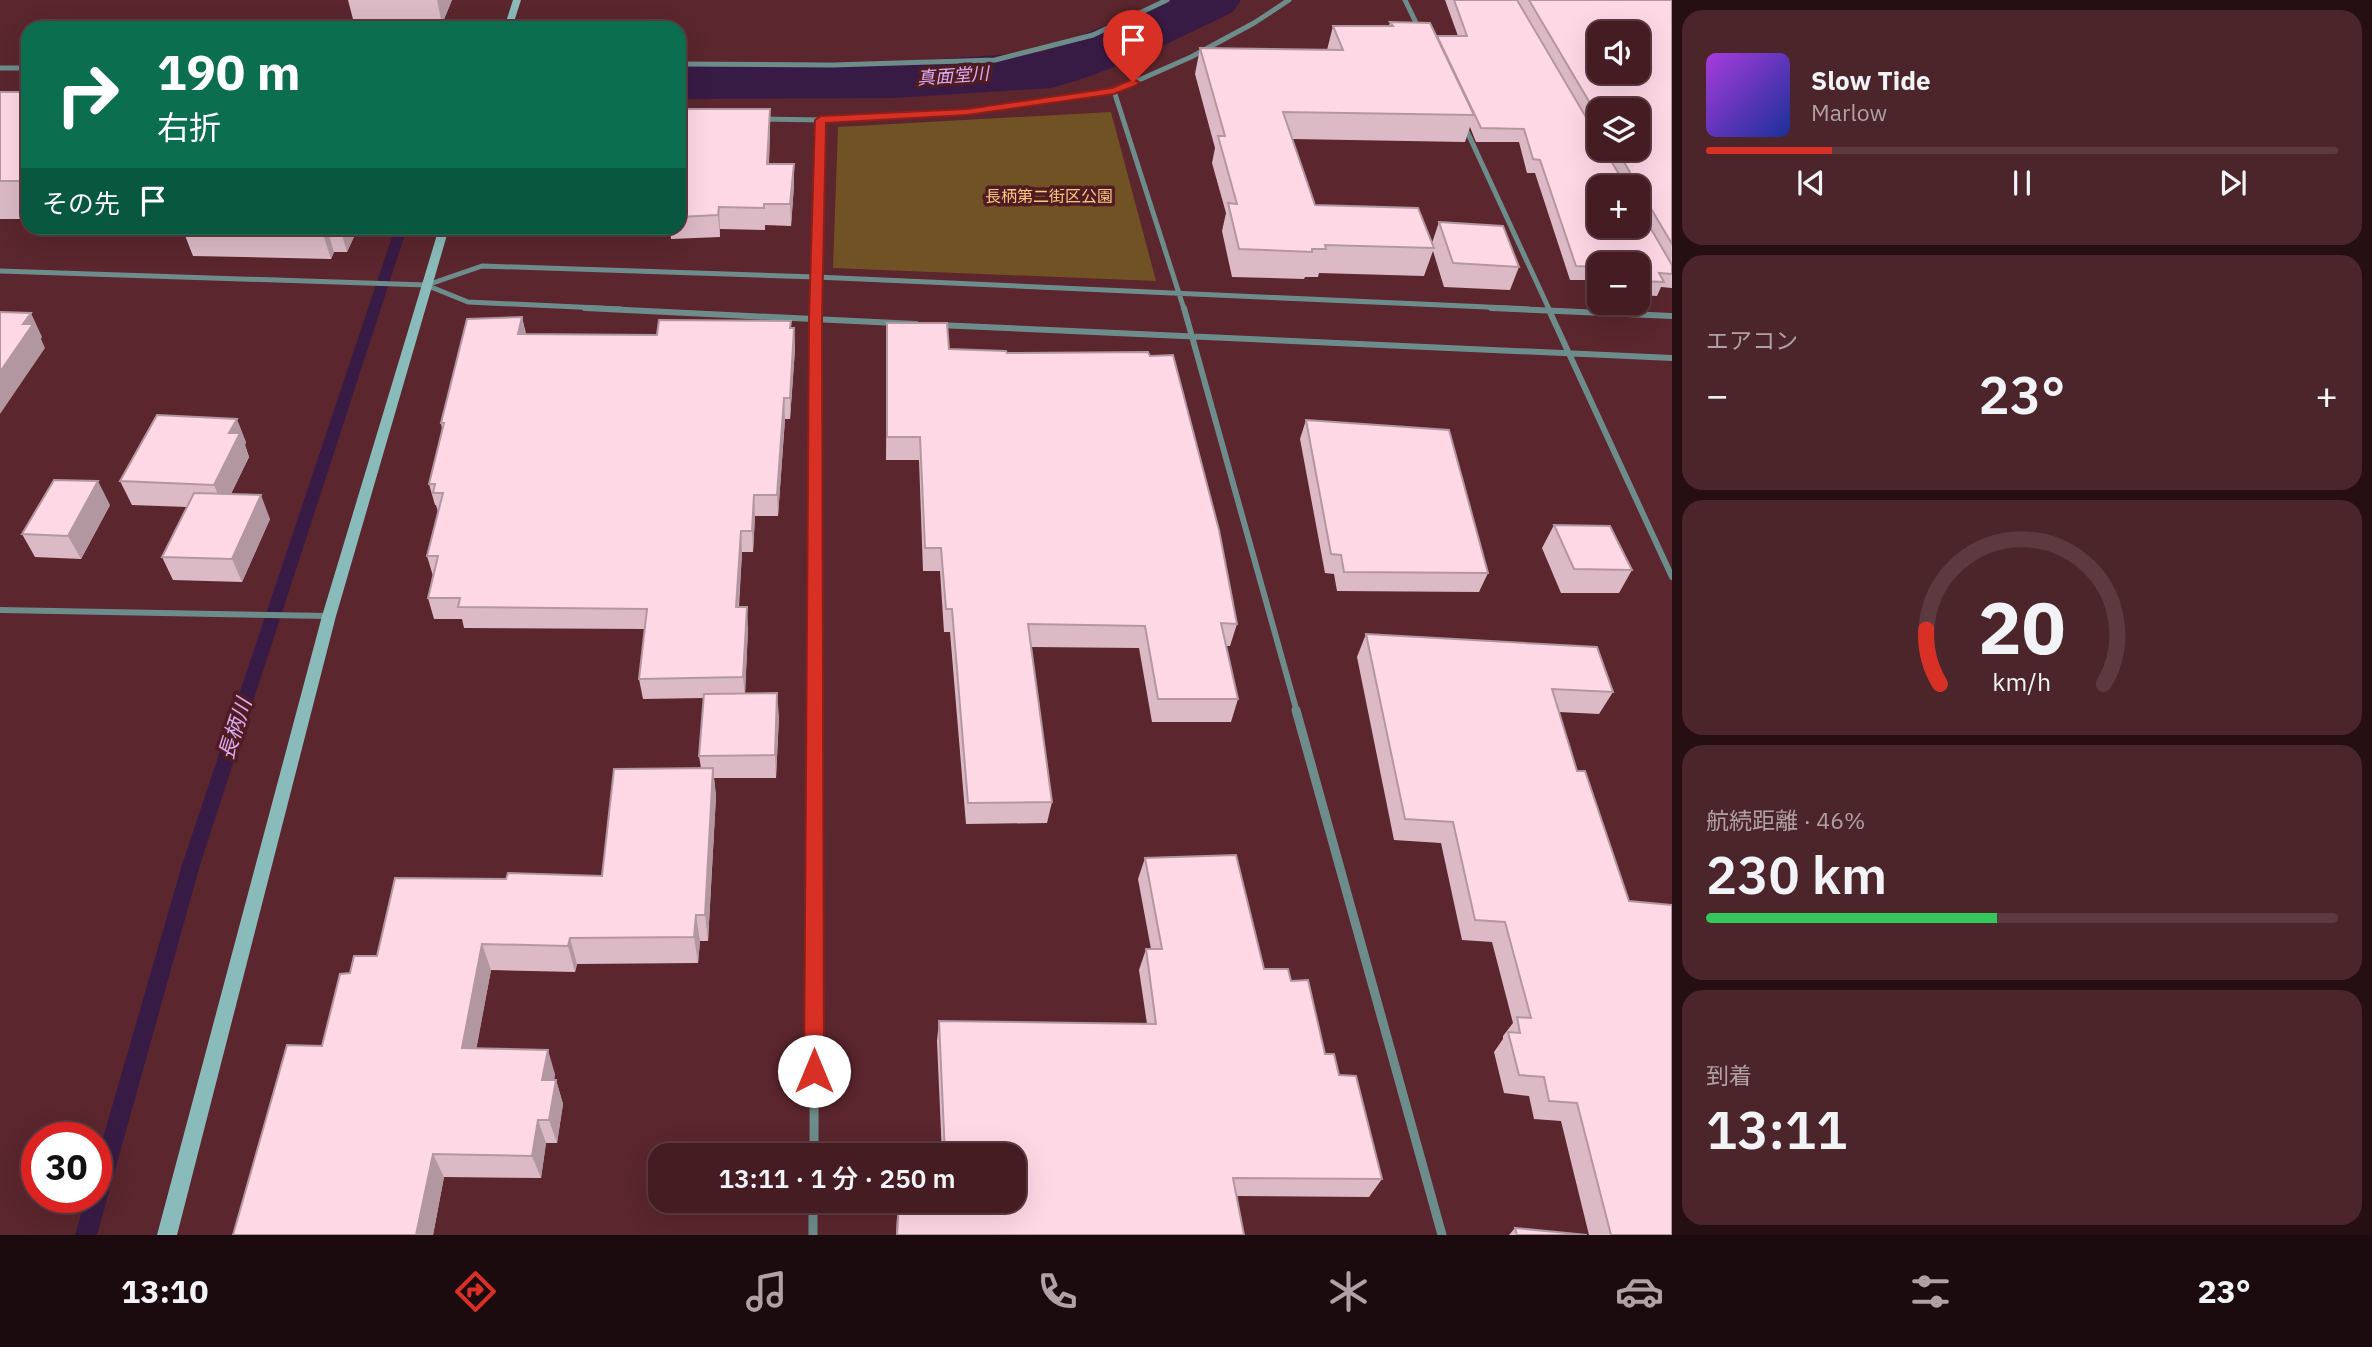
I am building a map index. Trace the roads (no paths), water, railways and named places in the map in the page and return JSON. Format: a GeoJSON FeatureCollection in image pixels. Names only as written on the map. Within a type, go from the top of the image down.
{"type":"FeatureCollection","features":[{"type":"Feature","properties":{"kind":"street"},"geometry":{"type":"LineString","coordinates":[[510,21],[517,0]]}},
{"type":"Feature","properties":{"kind":"street"},"geometry":{"type":"LineString","coordinates":[[686,64],[833,65],[995,60],[1093,35],[1167,0]]}},
{"type":"Feature","properties":{"kind":"street"},"geometry":{"type":"LineString","coordinates":[[755,119],[821,120],[967,112],[1114,91],[1191,57],[1254,23],[1289,0]]}},
{"type":"Feature","properties":{"kind":"street"},"geometry":{"type":"LineString","coordinates":[[1405,0],[1423,37]]}},
{"type":"Feature","properties":{"kind":"street"},"geometry":{"type":"LineString","coordinates":[[0,68],[21,68]]}},
{"type":"Feature","properties":{"kind":"street"},"geometry":{"type":"LineString","coordinates":[[1114,91],[1193,337],[1442,1235]]}},
{"type":"Feature","properties":{"kind":"street"},"geometry":{"type":"LineString","coordinates":[[814,1143],[815,319],[821,120]]}},
{"type":"Feature","properties":{"kind":"street"},"geometry":{"type":"LineString","coordinates":[[1463,124],[1672,577]]}},
{"type":"Feature","properties":{"kind":"street"},"geometry":{"type":"LineString","coordinates":[[167,1235],[328,616],[442,235]]}},
{"type":"Feature","properties":{"kind":"street"},"geometry":{"type":"LineString","coordinates":[[426,285],[482,266],[816,277],[1672,316]]}},
{"type":"Feature","properties":{"kind":"street"},"geometry":{"type":"LineString","coordinates":[[0,271],[426,285],[468,302],[1672,358]]}},
{"type":"Feature","properties":{"kind":"street"},"geometry":{"type":"LineString","coordinates":[[0,610],[328,616]]}},
{"type":"Feature","properties":{"kind":"street"},"geometry":{"type":"LineString","coordinates":[[813,1213],[813,1235]]}},
{"type":"Feature","properties":{"kind":"waterway","name":"真面堂川"},"geometry":{"type":"LineString","coordinates":[[686,81],[895,80],[1051,70],[1122,42],[1213,0]]}},
{"type":"Feature","properties":{"kind":"waterway","name":"長柄川"},"geometry":{"type":"LineString","coordinates":[[86,1235],[191,865],[399,235]]}},
{"type":"Feature","properties":{"kind":"park label","name":"長柄第二街区公園"},"geometry":{"type":"Point","coordinates":[1049,196]}}]}
